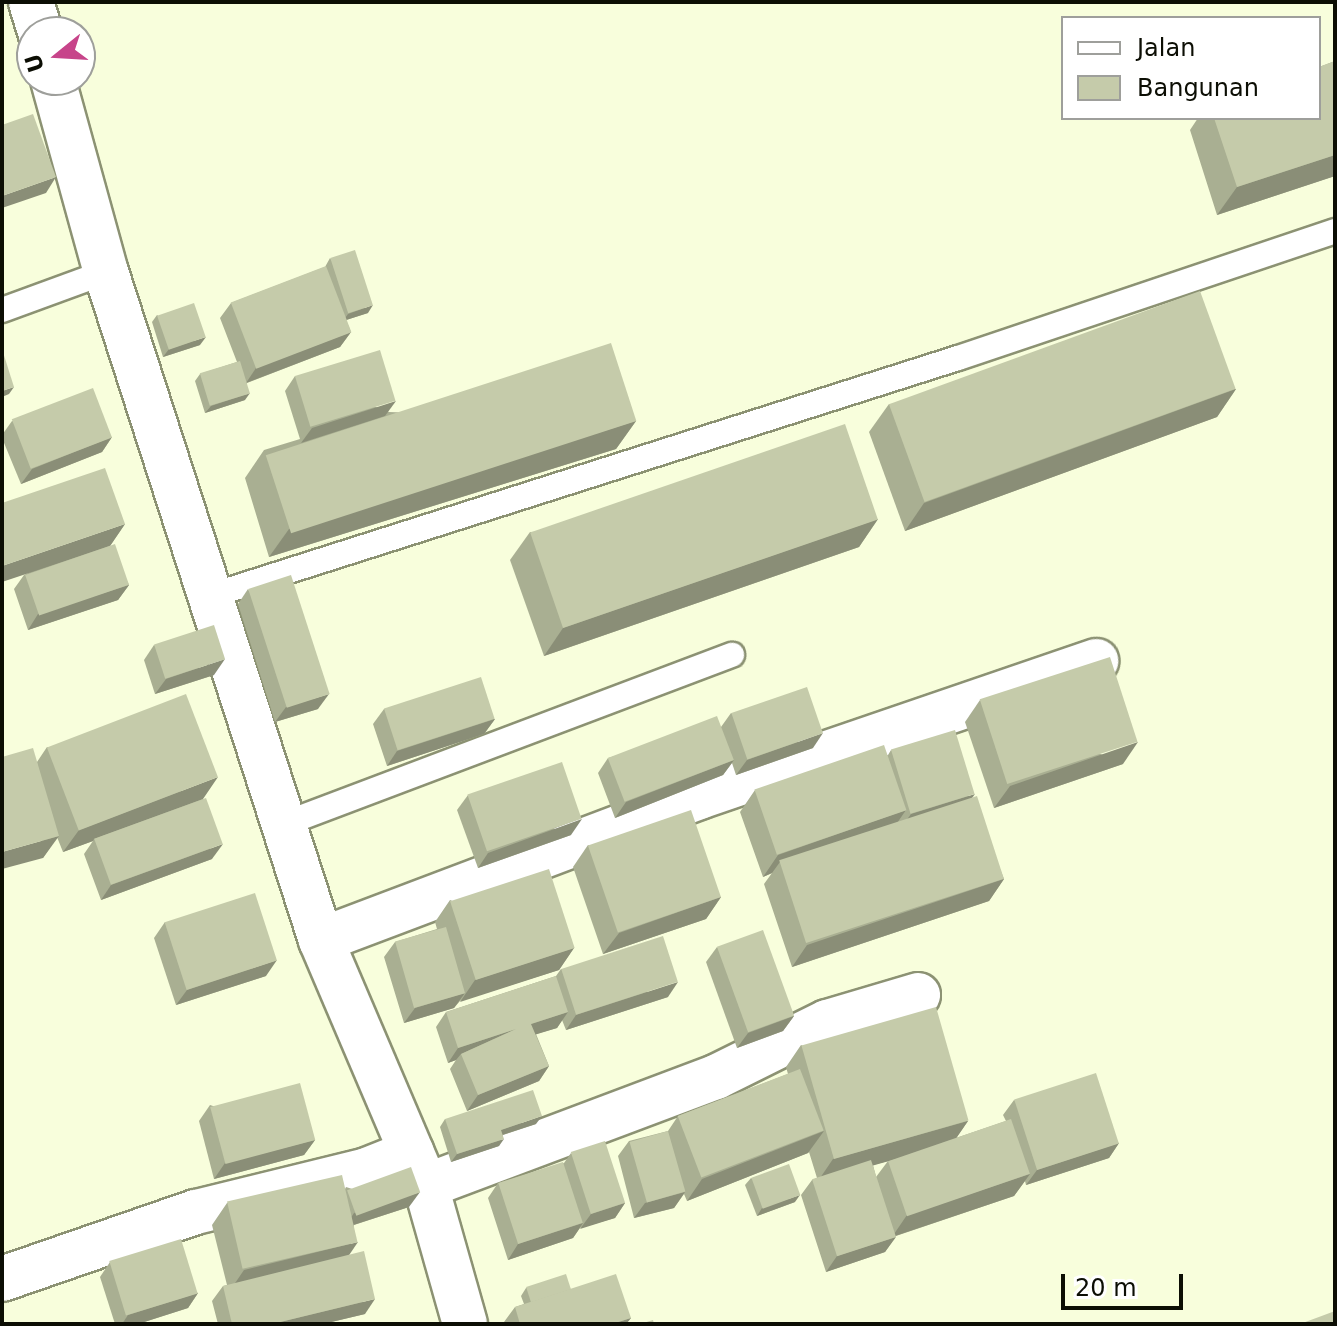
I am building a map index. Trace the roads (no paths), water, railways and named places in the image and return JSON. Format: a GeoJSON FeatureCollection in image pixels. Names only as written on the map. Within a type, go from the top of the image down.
{"type":"FeatureCollection","features":[{"type":"Feature","properties":{"kind":"street"},"geometry":{"type":"LineString","coordinates":[[57,96],[106,272],[213,595],[321,940],[419,1169],[465,1324]]}},
{"type":"Feature","properties":{"kind":"street"},"geometry":{"type":"LineString","coordinates":[[321,940],[699,797],[1096,661]]}},
{"type":"Feature","properties":{"kind":"street"},"geometry":{"type":"LineString","coordinates":[[2,1279],[196,1212],[367,1170],[419,1169],[716,1077],[827,1022],[918,995]]}},
{"type":"Feature","properties":{"kind":"lane"},"geometry":{"type":"LineString","coordinates":[[213,595],[942,363],[1335,231]]}},
{"type":"Feature","properties":{"kind":"lane"},"geometry":{"type":"LineString","coordinates":[[2,310],[106,272]]}},
{"type":"Feature","properties":{"kind":"lane"},"geometry":{"type":"LineString","coordinates":[[284,824],[732,655]]}}]}
